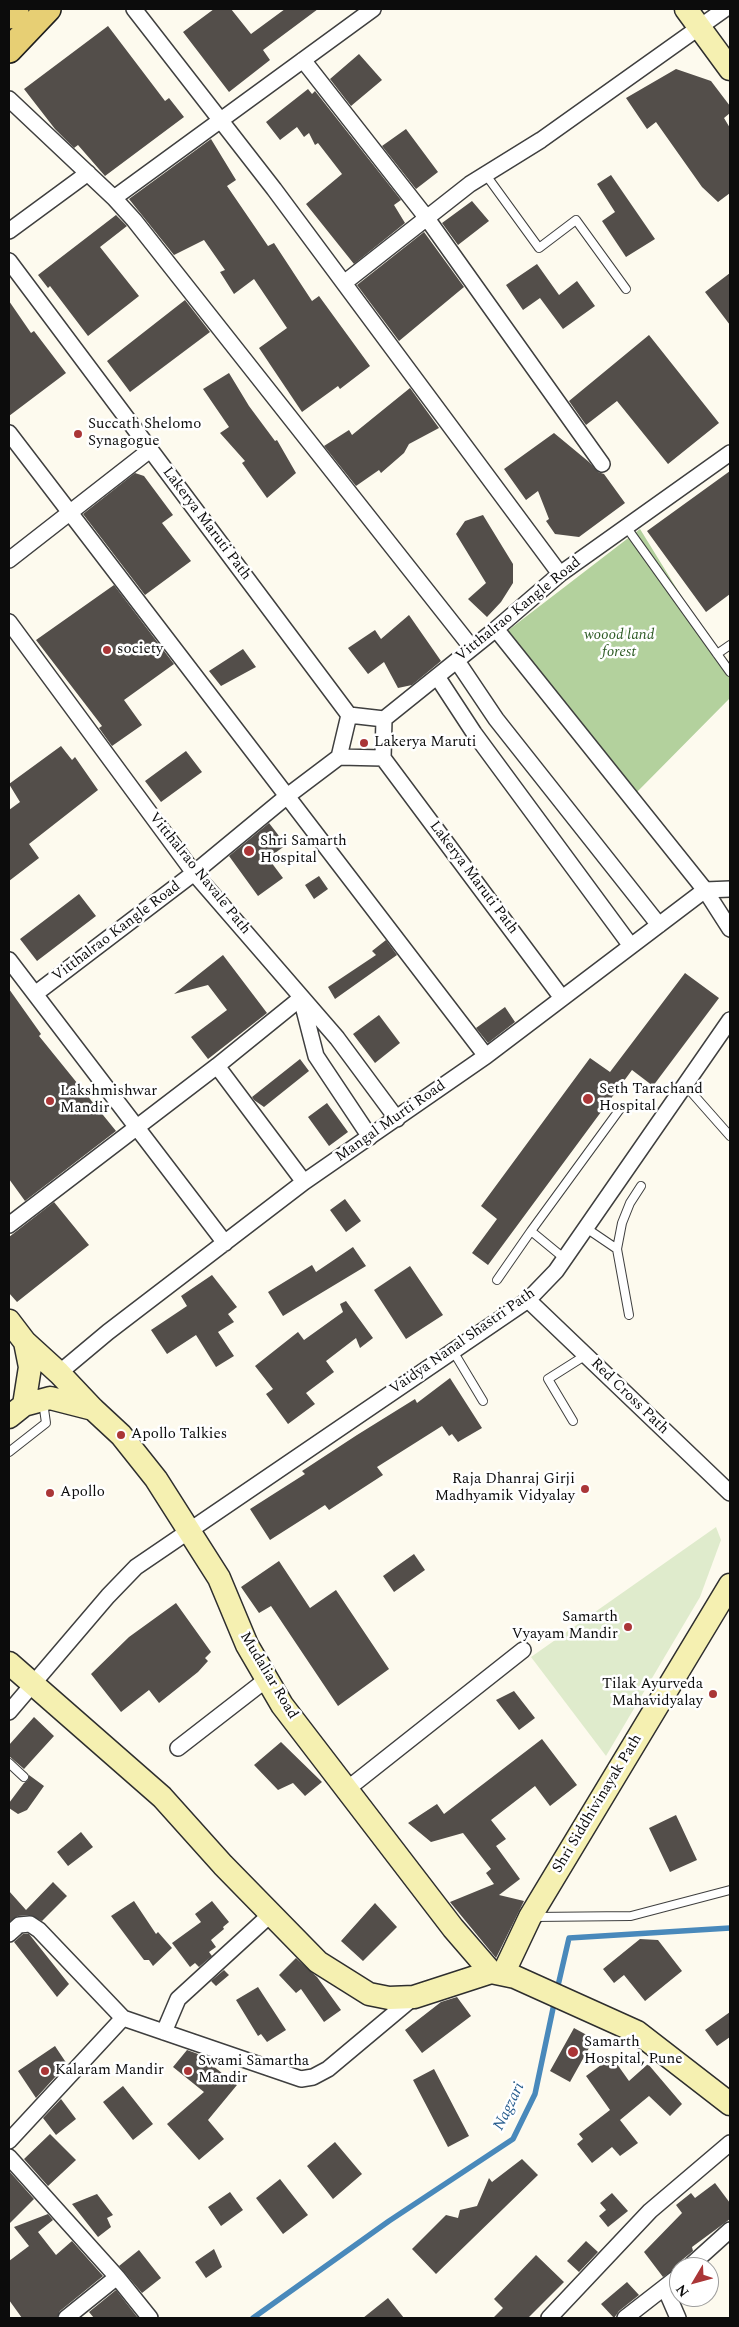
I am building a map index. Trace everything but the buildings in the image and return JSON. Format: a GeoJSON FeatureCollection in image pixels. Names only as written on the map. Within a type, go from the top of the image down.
{"type":"FeatureCollection","features":[{"type":"Feature","properties":{"kind":"main road"},"geometry":{"type":"LineString","coordinates":[[9,16],[16,9]]}},
{"type":"Feature","properties":{"kind":"main road"},"geometry":{"type":"LineString","coordinates":[[9,50],[48,9]]}},
{"type":"Feature","properties":{"kind":"street"},"geometry":{"type":"LineString","coordinates":[[134,9],[222,121],[560,574]]}},
{"type":"Feature","properties":{"kind":"street"},"geometry":{"type":"LineString","coordinates":[[114,198],[373,9]]}},
{"type":"Feature","properties":{"kind":"street"},"geometry":{"type":"LineString","coordinates":[[686,9],[730,68]]}},
{"type":"Feature","properties":{"kind":"street"},"geometry":{"type":"LineString","coordinates":[[344,283],[426,218],[486,174],[541,140],[725,9]]}},
{"type":"Feature","properties":{"kind":"street"},"geometry":{"type":"LineString","coordinates":[[303,60],[426,218],[602,464]]}},
{"type":"Feature","properties":{"kind":"street"},"geometry":{"type":"LineString","coordinates":[[9,99],[114,198],[134,220],[472,648]]}},
{"type":"Feature","properties":{"kind":"street"},"geometry":{"type":"LineString","coordinates":[[9,231],[88,173]]}},
{"type":"Feature","properties":{"kind":"street","name":"Lakerya Maruti Path"},"geometry":{"type":"LineString","coordinates":[[9,261],[349,715]]}},
{"type":"Feature","properties":{"kind":"street"},"geometry":{"type":"LineString","coordinates":[[9,433],[486,1056]]}},
{"type":"Feature","properties":{"kind":"street"},"geometry":{"type":"LineString","coordinates":[[9,560],[150,450]]}},
{"type":"Feature","properties":{"kind":"street","name":"Vitthalrao Kangle Road"},"geometry":{"type":"LineString","coordinates":[[384,719],[438,678],[560,574],[730,453]]}},
{"type":"Feature","properties":{"kind":"street","name":"Vitthalrao Navale Path"},"geometry":{"type":"LineString","coordinates":[[9,622],[194,873],[337,1038],[397,1119]]}},
{"type":"Feature","properties":{"kind":"street"},"geometry":{"type":"LineString","coordinates":[[496,629],[705,890],[730,929]]}},
{"type":"Feature","properties":{"kind":"street"},"geometry":{"type":"LineString","coordinates":[[457,661],[496,719],[659,925]]}},
{"type":"Feature","properties":{"kind":"street"},"geometry":{"type":"LineString","coordinates":[[438,678],[474,733],[630,946]]}},
{"type":"Feature","properties":{"kind":"street"},"geometry":{"type":"LineString","coordinates":[[349,715],[384,719],[383,758],[339,757],[349,715]]}},
{"type":"Feature","properties":{"kind":"street","name":"Vitthalrao Kangle Road"},"geometry":{"type":"LineString","coordinates":[[35,994],[194,873],[286,797],[339,757]]}},
{"type":"Feature","properties":{"kind":"street","name":"Lakerya Maruti Path"},"geometry":{"type":"LineString","coordinates":[[383,758],[562,998]]}},
{"type":"Feature","properties":{"kind":"street"},"geometry":{"type":"LineString","coordinates":[[705,890],[730,889]]}},
{"type":"Feature","properties":{"kind":"street","name":"Mangal Murti Road"},"geometry":{"type":"LineString","coordinates":[[59,1373],[108,1332],[304,1182],[486,1056],[705,890]]}},
{"type":"Feature","properties":{"kind":"street"},"geometry":{"type":"LineString","coordinates":[[9,960],[225,1243]]}},
{"type":"Feature","properties":{"kind":"street"},"geometry":{"type":"LineString","coordinates":[[9,1225],[218,1066],[301,998],[316,1056],[370,1137]]}},
{"type":"Feature","properties":{"kind":"street","name":"Vaidya Nanal Shastri Path"},"geometry":{"type":"LineString","coordinates":[[9,1712],[108,1596],[136,1567],[528,1300],[565,1259],[730,1020]]}},
{"type":"Feature","properties":{"kind":"street"},"geometry":{"type":"LineString","coordinates":[[218,1066],[304,1182]]}},
{"type":"Feature","properties":{"kind":"street","name":"Red Cross Path"},"geometry":{"type":"LineString","coordinates":[[528,1300],[730,1494]]}},
{"type":"Feature","properties":{"kind":"street","name":"Mudaliar Road"},"geometry":{"type":"LineString","coordinates":[[9,1321],[25,1342],[121,1435],[156,1479],[219,1578],[247,1645],[282,1705],[453,1928],[503,1974]]}},
{"type":"Feature","properties":{"kind":"street"},"geometry":{"type":"LineString","coordinates":[[25,1342],[30,1368],[25,1407],[50,1398],[93,1409]]}},
{"type":"Feature","properties":{"kind":"street","name":"Shri Siddhivinayak Path"},"geometry":{"type":"LineString","coordinates":[[503,1974],[530,1918],[730,1585]]}},
{"type":"Feature","properties":{"kind":"street"},"geometry":{"type":"LineString","coordinates":[[346,1790],[523,1650]]}},
{"type":"Feature","properties":{"kind":"street"},"geometry":{"type":"LineString","coordinates":[[9,1664],[162,1797],[223,1865],[318,1962],[369,1994],[389,1998],[414,1997],[503,1974],[637,2032],[730,2104]]}},
{"type":"Feature","properties":{"kind":"street"},"geometry":{"type":"LineString","coordinates":[[178,1748],[267,1679]]}},
{"type":"Feature","properties":{"kind":"street"},"geometry":{"type":"LineString","coordinates":[[164,2032],[178,1999],[270,1914]]}},
{"type":"Feature","properties":{"kind":"street"},"geometry":{"type":"LineString","coordinates":[[9,1934],[19,1926],[30,1924],[39,1930],[124,2018],[301,2079],[313,2077],[328,2069],[414,1997]]}},
{"type":"Feature","properties":{"kind":"street"},"geometry":{"type":"LineString","coordinates":[[9,2141],[124,2018]]}},
{"type":"Feature","properties":{"kind":"street"},"geometry":{"type":"LineString","coordinates":[[549,2318],[650,2212],[730,2143]]}},
{"type":"Feature","properties":{"kind":"street"},"geometry":{"type":"LineString","coordinates":[[9,2157],[117,2277],[150,2318]]}},
{"type":"Feature","properties":{"kind":"street"},"geometry":{"type":"LineString","coordinates":[[700,2257],[730,2230]]}},
{"type":"Feature","properties":{"kind":"street"},"geometry":{"type":"LineString","coordinates":[[66,2318],[117,2277]]}},
{"type":"Feature","properties":{"kind":"street"},"geometry":{"type":"LineString","coordinates":[[625,2318],[669,2285]]}},
{"type":"Feature","properties":{"kind":"street"},"geometry":{"type":"LineString","coordinates":[[665,2288],[678,2318]]}},
{"type":"Feature","properties":{"kind":"lane"},"geometry":{"type":"LineString","coordinates":[[486,174],[539,248],[576,220],[626,289]]}},
{"type":"Feature","properties":{"kind":"lane"},"geometry":{"type":"LineString","coordinates":[[627,528],[730,672]]}},
{"type":"Feature","properties":{"kind":"lane"},"geometry":{"type":"LineString","coordinates":[[718,654],[730,645]]}},
{"type":"Feature","properties":{"kind":"lane"},"geometry":{"type":"LineString","coordinates":[[685,1085],[730,1136]]}},
{"type":"Feature","properties":{"kind":"lane"},"geometry":{"type":"LineString","coordinates":[[497,1280],[620,1109]]}},
{"type":"Feature","properties":{"kind":"lane"},"geometry":{"type":"LineString","coordinates":[[628,1315],[617,1249],[622,1223],[630,1203],[641,1186]]}},
{"type":"Feature","properties":{"kind":"lane"},"geometry":{"type":"LineString","coordinates":[[586,1228],[617,1249]]}},
{"type":"Feature","properties":{"kind":"lane"},"geometry":{"type":"LineString","coordinates":[[531,1231],[565,1259]]}},
{"type":"Feature","properties":{"kind":"lane"},"geometry":{"type":"LineString","coordinates":[[453,1351],[483,1401]]}},
{"type":"Feature","properties":{"kind":"lane"},"geometry":{"type":"LineString","coordinates":[[574,1421],[548,1379],[586,1355]]}},
{"type":"Feature","properties":{"kind":"lane"},"geometry":{"type":"LineString","coordinates":[[9,1452],[46,1423],[25,1407]]}},
{"type":"Feature","properties":{"kind":"lane"},"geometry":{"type":"LineString","coordinates":[[9,1763],[24,1777]]}},
{"type":"Feature","properties":{"kind":"lane"},"geometry":{"type":"LineString","coordinates":[[530,1918],[631,1916],[730,1890]]}},
{"type":"Feature","properties":{"kind":"green space","name":"woood land forest"},"geometry":{"type":"Polygon","coordinates":[[[640,529],[717,654],[730,669],[730,698],[636,793],[506,632],[640,529]]]}},
{"type":"Feature","properties":{"kind":"green space","name":"Samarth Vyayam Mandir"},"geometry":{"type":"Polygon","coordinates":[[[716,1527],[721,1540],[700,1597],[606,1756],[531,1657],[716,1527]]]}},
{"type":"Feature","properties":{"kind":"waterway","name":"Nagzari"},"geometry":{"type":"LineString","coordinates":[[557,1990],[569,1938],[730,1928]]}},
{"type":"Feature","properties":{"kind":"waterway","name":"Nagzari"},"geometry":{"type":"LineString","coordinates":[[253,2318],[389,2221],[513,2139],[535,2094],[555,1999]]}},
{"type":"Feature","properties":{"kind":"place","name":"Succath Shelomo Synagogue"},"geometry":{"type":"Point","coordinates":[78,434]}},
{"type":"Feature","properties":{"kind":"place","name":"society"},"geometry":{"type":"Point","coordinates":[107,650]}},
{"type":"Feature","properties":{"kind":"place","name":"Lakerya Maruti"},"geometry":{"type":"Point","coordinates":[364,743]}},
{"type":"Feature","properties":{"kind":"place","name":"Shri Samarth Hospital"},"geometry":{"type":"Point","coordinates":[249,851]}},
{"type":"Feature","properties":{"kind":"place","name":"Seth Tarachand Hospital"},"geometry":{"type":"Point","coordinates":[588,1099]}},
{"type":"Feature","properties":{"kind":"place","name":"Lakshmishwar Mandir"},"geometry":{"type":"Point","coordinates":[50,1101]}},
{"type":"Feature","properties":{"kind":"place","name":"Apollo Talkies"},"geometry":{"type":"Point","coordinates":[121,1435]}},
{"type":"Feature","properties":{"kind":"place","name":"Raja Dhanraj Girji Madhyamik Vidyalay"},"geometry":{"type":"Point","coordinates":[585,1489]}},
{"type":"Feature","properties":{"kind":"place","name":"Apollo"},"geometry":{"type":"Point","coordinates":[50,1493]}},
{"type":"Feature","properties":{"kind":"place","name":"Samarth Vyayam Mandir"},"geometry":{"type":"Point","coordinates":[628,1627]}},
{"type":"Feature","properties":{"kind":"place","name":"Tilak Ayurveda Mahavidyalay"},"geometry":{"type":"Point","coordinates":[713,1694]}},
{"type":"Feature","properties":{"kind":"place","name":"Samarth Hospital, Pune"},"geometry":{"type":"Point","coordinates":[573,2052]}},
{"type":"Feature","properties":{"kind":"place","name":"Kalaram Mandir"},"geometry":{"type":"Point","coordinates":[45,2071]}},
{"type":"Feature","properties":{"kind":"place","name":"Swami Samartha Mandir"},"geometry":{"type":"Point","coordinates":[188,2071]}}]}
